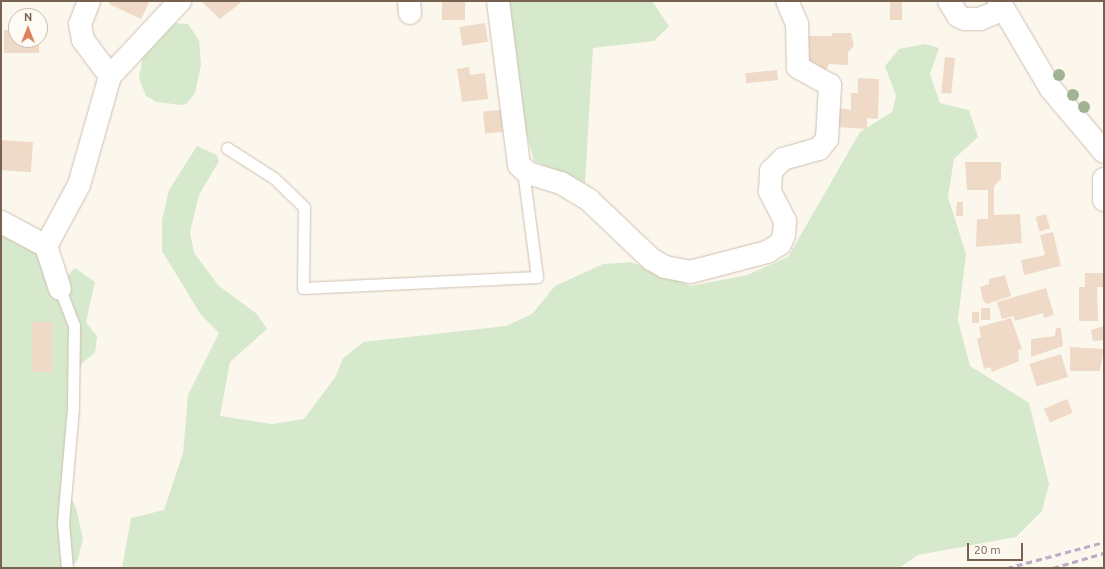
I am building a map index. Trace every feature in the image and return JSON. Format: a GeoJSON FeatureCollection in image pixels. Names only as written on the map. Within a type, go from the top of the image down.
{"type":"FeatureCollection","features":[{"type":"Feature","properties":{"kind":"street"},"geometry":{"type":"LineString","coordinates":[[89,1],[80,24],[83,40],[110,76]]}},
{"type":"Feature","properties":{"kind":"street"},"geometry":{"type":"LineString","coordinates":[[46,246],[79,185],[110,76],[180,1]]}},
{"type":"Feature","properties":{"kind":"street"},"geometry":{"type":"LineString","coordinates":[[498,1],[519,165],[523,170],[561,183],[589,200],[651,259],[676,271],[705,269],[774,249],[783,240],[786,227],[782,212],[770,191],[771,171],[783,159],[809,153],[823,146],[827,139],[831,92],[828,81],[807,74],[798,67],[797,24],[787,1]]}},
{"type":"Feature","properties":{"kind":"street"},"geometry":{"type":"LineString","coordinates":[[949,1],[958,16],[965,19],[980,19],[1000,5],[1051,89],[1104,152]]}},
{"type":"Feature","properties":{"kind":"street"},"geometry":{"type":"LineString","coordinates":[[1104,179],[1104,200]]}},
{"type":"Feature","properties":{"kind":"street"},"geometry":{"type":"LineString","coordinates":[[1,222],[46,246],[60,289]]}},
{"type":"Feature","properties":{"kind":"lane"},"geometry":{"type":"LineString","coordinates":[[227,148],[274,178],[304,207],[303,288],[536,277],[523,170]]}},
{"type":"Feature","properties":{"kind":"lane"},"geometry":{"type":"LineString","coordinates":[[60,289],[74,325],[73,414],[62,523],[67,568]]}},
{"type":"Feature","properties":{"kind":"green space"},"geometry":{"type":"Polygon","coordinates":[[[507,1],[652,1],[669,26],[654,41],[593,48],[585,183],[534,161],[525,128],[507,1]]]}},
{"type":"Feature","properties":{"kind":"green space"},"geometry":{"type":"Polygon","coordinates":[[[173,23],[188,24],[199,40],[201,65],[195,93],[186,104],[181,105],[157,102],[146,96],[139,78],[143,55],[173,23]]]}},
{"type":"Feature","properties":{"kind":"green space"},"geometry":{"type":"Polygon","coordinates":[[[925,44],[939,48],[930,74],[940,103],[969,110],[978,137],[954,159],[948,197],[966,254],[958,320],[970,366],[1029,403],[1049,484],[1042,511],[1016,537],[918,555],[899,568],[122,568],[131,518],[164,510],[183,453],[188,395],[219,333],[201,315],[162,251],[162,220],[169,190],[197,146],[217,155],[219,161],[199,195],[190,232],[194,253],[219,286],[257,314],[267,329],[230,362],[220,416],[272,424],[304,419],[336,376],[343,358],[364,342],[506,326],[532,314],[555,286],[603,264],[631,262],[691,286],[747,275],[788,257],[860,132],[892,112],[896,96],[885,66],[899,49],[925,44]]]}},
{"type":"Feature","properties":{"kind":"green space"},"geometry":{"type":"Polygon","coordinates":[[[1,227],[34,249],[67,276],[75,268],[95,282],[86,322],[97,336],[95,353],[82,363],[78,377],[70,496],[76,508],[83,539],[78,559],[71,568],[1,568],[1,227]]]}},
{"type":"Feature","properties":{"kind":"building"},"geometry":{"type":"Polygon","coordinates":[[[111,1],[145,1],[149,3],[141,19],[109,4],[111,1]]]}},
{"type":"Feature","properties":{"kind":"building"},"geometry":{"type":"Polygon","coordinates":[[[201,1],[243,1],[220,19],[201,1]]]}},
{"type":"Feature","properties":{"kind":"building"},"geometry":{"type":"Polygon","coordinates":[[[442,1],[465,1],[465,20],[442,20],[442,1]]]}},
{"type":"Feature","properties":{"kind":"building"},"geometry":{"type":"Polygon","coordinates":[[[890,1],[902,1],[902,20],[890,20],[890,1]]]}},
{"type":"Feature","properties":{"kind":"building"},"geometry":{"type":"Polygon","coordinates":[[[485,23],[488,42],[462,46],[459,27],[485,23]]]}},
{"type":"Feature","properties":{"kind":"building"},"geometry":{"type":"Polygon","coordinates":[[[4,30],[8,30],[8,48],[39,48],[39,53],[4,53],[4,30]]]}},
{"type":"Feature","properties":{"kind":"building"},"geometry":{"type":"Polygon","coordinates":[[[832,33],[851,33],[854,46],[848,52],[848,65],[829,64],[826,71],[803,66],[803,36],[832,36],[832,33]]]}},
{"type":"Feature","properties":{"kind":"building"},"geometry":{"type":"Polygon","coordinates":[[[945,57],[955,58],[951,94],[941,93],[945,57]]]}},
{"type":"Feature","properties":{"kind":"building"},"geometry":{"type":"Polygon","coordinates":[[[469,67],[470,75],[485,73],[488,99],[462,102],[457,69],[469,67]]]}},
{"type":"Feature","properties":{"kind":"building"},"geometry":{"type":"Polygon","coordinates":[[[777,70],[778,80],[746,83],[745,73],[777,70]]]}},
{"type":"Feature","properties":{"kind":"building"},"geometry":{"type":"Polygon","coordinates":[[[858,78],[879,79],[878,119],[867,118],[867,129],[838,127],[838,108],[851,110],[851,93],[858,93],[858,78]]]}},
{"type":"Feature","properties":{"kind":"building"},"geometry":{"type":"Polygon","coordinates":[[[501,110],[503,132],[485,133],[483,112],[501,110]]]}},
{"type":"Feature","properties":{"kind":"building"},"geometry":{"type":"Polygon","coordinates":[[[1,140],[33,142],[31,172],[1,170],[1,140]]]}},
{"type":"Feature","properties":{"kind":"building"},"geometry":{"type":"Polygon","coordinates":[[[965,162],[1001,162],[1001,179],[994,186],[994,215],[1020,214],[1022,243],[976,247],[977,219],[988,219],[988,190],[967,190],[965,162]]]}},
{"type":"Feature","properties":{"kind":"building"},"geometry":{"type":"Polygon","coordinates":[[[957,202],[963,202],[963,216],[956,216],[957,202]]]}},
{"type":"Feature","properties":{"kind":"building"},"geometry":{"type":"Polygon","coordinates":[[[1046,214],[1050,228],[1040,231],[1035,217],[1046,214]]]}},
{"type":"Feature","properties":{"kind":"building"},"geometry":{"type":"Polygon","coordinates":[[[1053,232],[1061,266],[1024,275],[1021,260],[1045,255],[1040,235],[1053,232]]]}},
{"type":"Feature","properties":{"kind":"building"},"geometry":{"type":"Polygon","coordinates":[[[1085,273],[1103,273],[1103,287],[1097,287],[1098,321],[1079,321],[1079,287],[1085,287],[1085,273]]]}},
{"type":"Feature","properties":{"kind":"building"},"geometry":{"type":"Polygon","coordinates":[[[1005,275],[1011,296],[987,304],[983,300],[980,287],[989,284],[989,279],[1005,275]]]}},
{"type":"Feature","properties":{"kind":"building"},"geometry":{"type":"Polygon","coordinates":[[[1046,288],[1054,315],[1044,318],[1043,313],[1015,321],[1014,316],[1002,319],[997,302],[1046,288]]]}},
{"type":"Feature","properties":{"kind":"building"},"geometry":{"type":"Polygon","coordinates":[[[981,308],[990,308],[990,320],[981,320],[981,308]]]}},
{"type":"Feature","properties":{"kind":"building"},"geometry":{"type":"Polygon","coordinates":[[[972,312],[979,312],[979,323],[972,323],[972,312]]]}},
{"type":"Feature","properties":{"kind":"building"},"geometry":{"type":"Polygon","coordinates":[[[1011,318],[1022,349],[1018,350],[1019,361],[992,372],[990,367],[984,369],[977,339],[981,337],[979,327],[1011,318]]]}},
{"type":"Feature","properties":{"kind":"building"},"geometry":{"type":"Polygon","coordinates":[[[32,322],[53,322],[53,372],[32,372],[32,322]]]}},
{"type":"Feature","properties":{"kind":"building"},"geometry":{"type":"Polygon","coordinates":[[[1104,326],[1104,340],[1093,341],[1091,330],[1104,326]]]}},
{"type":"Feature","properties":{"kind":"building"},"geometry":{"type":"Polygon","coordinates":[[[1056,328],[1061,328],[1063,346],[1031,357],[1031,339],[1055,336],[1056,328]]]}},
{"type":"Feature","properties":{"kind":"building"},"geometry":{"type":"Polygon","coordinates":[[[1070,347],[1104,349],[1100,371],[1070,371],[1070,347]]]}},
{"type":"Feature","properties":{"kind":"building"},"geometry":{"type":"Polygon","coordinates":[[[1061,354],[1068,377],[1036,387],[1029,364],[1061,354]]]}},
{"type":"Feature","properties":{"kind":"building"},"geometry":{"type":"Polygon","coordinates":[[[1067,399],[1073,413],[1050,423],[1044,409],[1067,399]]]}},
{"type":"Feature","properties":{"kind":"railway"},"geometry":{"type":"LineString","coordinates":[[1007,568],[1104,542]]}},
{"type":"Feature","properties":{"kind":"railway"},"geometry":{"type":"LineString","coordinates":[[1053,568],[1104,553]]}}]}
